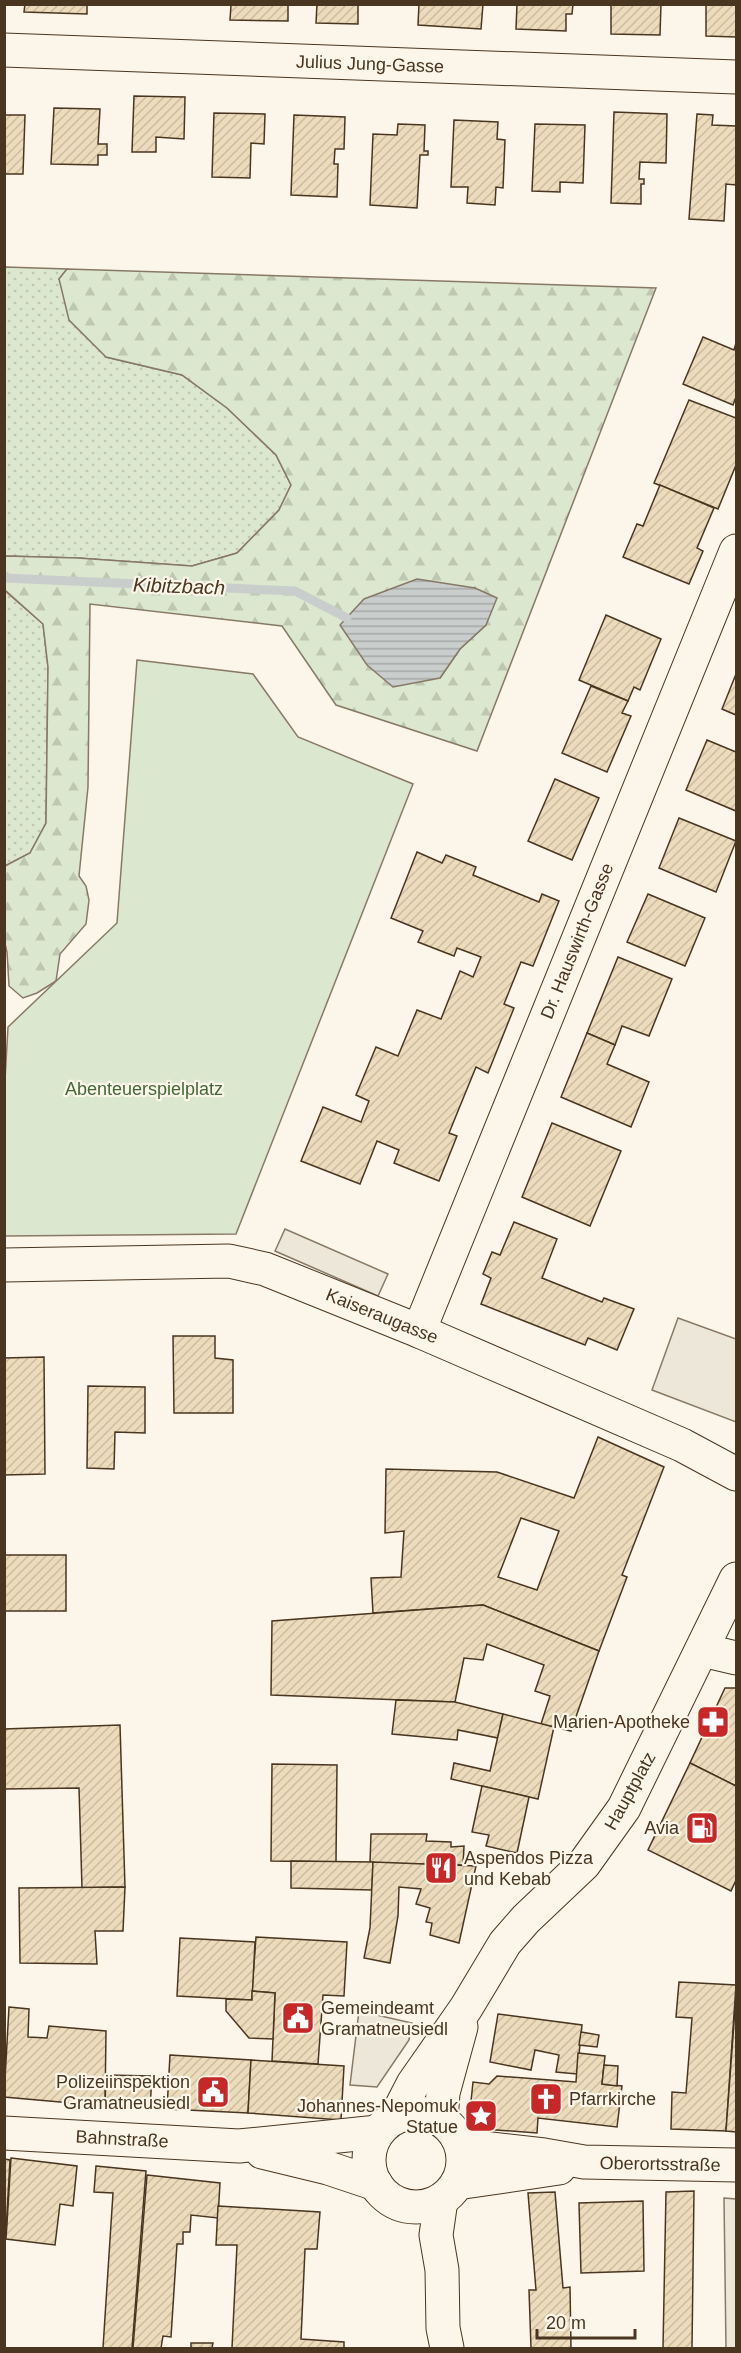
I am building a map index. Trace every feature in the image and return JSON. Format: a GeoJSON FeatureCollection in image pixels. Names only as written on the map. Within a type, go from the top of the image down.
{"type":"FeatureCollection","features":[{"type":"Feature","properties":{"kind":"street","name":"Julius Jung-Gasse"},"geometry":{"type":"LineString","coordinates":[[4,50],[736,77]]}},
{"type":"Feature","properties":{"kind":"street","name":"Dr. Hauswirth-Gasse"},"geometry":{"type":"LineString","coordinates":[[419,1331],[736,550]]}},
{"type":"Feature","properties":{"kind":"street","name":"Kaiseraugasse"},"geometry":{"type":"LineString","coordinates":[[4,1265],[229,1261],[265,1269],[419,1331],[682,1445],[736,1474]]}},
{"type":"Feature","properties":{"kind":"street","name":"Hauptplatz"},"geometry":{"type":"LineString","coordinates":[[387,2124],[466,2008],[505,1943],[526,1919],[584,1864],[624,1808],[736,1579]]}},
{"type":"Feature","properties":{"kind":"street"},"geometry":{"type":"LineString","coordinates":[[702,1650],[736,1658]]}},
{"type":"Feature","properties":{"kind":"street","name":"Hauptplatz"},"geometry":{"type":"LineString","coordinates":[[449,2129],[443,2093],[466,2008]]}},
{"type":"Feature","properties":{"kind":"street"},"geometry":{"type":"LineString","coordinates":[[445,2338],[442,2270],[436,2235],[449,2192],[463,2160],[449,2129],[419,2113],[387,2124],[369,2153],[369,2164],[376,2184],[390,2200],[404,2206],[418,2207],[449,2192]]}},
{"type":"Feature","properties":{"kind":"street","name":"Bahnstraße"},"geometry":{"type":"LineString","coordinates":[[238,2146],[387,2124]]}},
{"type":"Feature","properties":{"kind":"street","name":"Oberortsstraße"},"geometry":{"type":"LineString","coordinates":[[449,2129],[482,2148],[584,2162],[736,2165]]}},
{"type":"Feature","properties":{"kind":"street","name":"Bahnstraße"},"geometry":{"type":"LineString","coordinates":[[4,2133],[238,2146],[328,2168],[376,2184]]}},
{"type":"Feature","properties":{"kind":"street","name":"Oberortsstraße"},"geometry":{"type":"LineString","coordinates":[[449,2192],[488,2177],[546,2172],[584,2162]]}},
{"type":"Feature","properties":{"kind":"street"},"geometry":{"type":"LineString","coordinates":[[404,2206],[414,2236],[421,2275],[445,2338]]}},
{"type":"Feature","properties":{"kind":"green space"},"geometry":{"type":"Polygon","coordinates":[[[5,267],[67,269],[59,279],[106,357],[182,375],[227,408],[276,455],[291,485],[279,510],[237,553],[192,566],[78,558],[5,556],[5,267]]]}},
{"type":"Feature","properties":{"kind":"green space"},"geometry":{"type":"Polygon","coordinates":[[[67,269],[656,288],[477,751],[336,705],[282,626],[90,604],[88,787],[79,876],[86,886],[89,900],[86,924],[60,954],[56,981],[37,993],[23,998],[9,986],[5,944],[5,866],[30,853],[46,823],[48,667],[43,624],[5,590],[5,556],[78,558],[192,566],[237,553],[279,510],[291,485],[276,455],[227,408],[182,375],[106,357],[69,320],[59,279],[67,269]],[[475,588],[440,678],[460,649],[486,625],[475,588]]]}},
{"type":"Feature","properties":{"kind":"green space"},"geometry":{"type":"Polygon","coordinates":[[[4,590],[43,624],[48,667],[46,823],[30,853],[5,866],[4,590]]]}},
{"type":"Feature","properties":{"kind":"green space","name":"Abenteuerspielplatz"},"geometry":{"type":"Polygon","coordinates":[[[137,660],[253,674],[298,737],[413,784],[236,1234],[5,1236],[4,1098],[8,1027],[117,923],[137,660]]]}},
{"type":"Feature","properties":{"kind":"shaded area"},"geometry":{"type":"Polygon","coordinates":[[[417,579],[475,588],[497,598],[486,625],[460,649],[440,678],[393,687],[367,665],[340,625],[364,599],[417,579]]]}},
{"type":"Feature","properties":{"kind":"shaded area"},"geometry":{"type":"Polygon","coordinates":[[[285,1229],[388,1274],[378,1296],[275,1251],[285,1229]]]}},
{"type":"Feature","properties":{"kind":"shaded area"},"geometry":{"type":"Polygon","coordinates":[[[678,1318],[736,1339],[736,1422],[652,1390],[678,1318]]]}},
{"type":"Feature","properties":{"kind":"shaded area"},"geometry":{"type":"Polygon","coordinates":[[[359,2011],[412,2023],[409,2040],[377,2087],[350,2085],[359,2011]]]}},
{"type":"Feature","properties":{"kind":"shaded area"},"geometry":{"type":"Polygon","coordinates":[[[724,2198],[736,2199],[736,2348],[726,2348],[724,2198]]]}},
{"type":"Feature","properties":{"kind":"building"},"geometry":{"type":"Polygon","coordinates":[[[25,4],[87,4],[87,14],[24,12],[25,4]]]}},
{"type":"Feature","properties":{"kind":"building"},"geometry":{"type":"Polygon","coordinates":[[[288,4],[288,21],[230,20],[231,5],[220,5],[288,4]]]}},
{"type":"Feature","properties":{"kind":"building"},"geometry":{"type":"Polygon","coordinates":[[[317,4],[358,4],[358,24],[316,23],[317,4]]]}},
{"type":"Feature","properties":{"kind":"building"},"geometry":{"type":"Polygon","coordinates":[[[419,4],[483,4],[481,29],[418,25],[419,4]]]}},
{"type":"Feature","properties":{"kind":"building"},"geometry":{"type":"Polygon","coordinates":[[[517,4],[573,4],[572,14],[566,14],[566,31],[516,29],[517,4]]]}},
{"type":"Feature","properties":{"kind":"building"},"geometry":{"type":"Polygon","coordinates":[[[611,4],[661,4],[660,35],[611,34],[611,4]]]}},
{"type":"Feature","properties":{"kind":"building"},"geometry":{"type":"Polygon","coordinates":[[[706,4],[736,4],[736,37],[706,36],[706,4]]]}},
{"type":"Feature","properties":{"kind":"building"},"geometry":{"type":"Polygon","coordinates":[[[134,96],[185,97],[184,139],[156,137],[156,152],[132,152],[134,96]]]}},
{"type":"Feature","properties":{"kind":"building"},"geometry":{"type":"Polygon","coordinates":[[[54,108],[100,109],[98,144],[107,144],[107,155],[98,155],[98,165],[51,164],[54,108]]]}},
{"type":"Feature","properties":{"kind":"building"},"geometry":{"type":"Polygon","coordinates":[[[614,112],[667,114],[666,163],[640,162],[639,179],[644,179],[644,184],[641,184],[641,204],[611,203],[614,112]]]}},
{"type":"Feature","properties":{"kind":"building"},"geometry":{"type":"Polygon","coordinates":[[[214,113],[265,114],[264,144],[251,143],[250,178],[212,177],[214,113]]]}},
{"type":"Feature","properties":{"kind":"building"},"geometry":{"type":"Polygon","coordinates":[[[697,114],[713,115],[712,125],[736,126],[736,185],[726,184],[724,221],[689,219],[697,114]]]}},
{"type":"Feature","properties":{"kind":"building"},"geometry":{"type":"Polygon","coordinates":[[[4,115],[25,115],[23,174],[4,174],[4,115]]]}},
{"type":"Feature","properties":{"kind":"building"},"geometry":{"type":"Polygon","coordinates":[[[294,115],[345,117],[344,149],[335,149],[334,164],[338,164],[337,197],[291,195],[294,115]]]}},
{"type":"Feature","properties":{"kind":"building"},"geometry":{"type":"Polygon","coordinates":[[[454,120],[498,122],[497,139],[505,140],[503,188],[496,187],[495,205],[467,203],[468,187],[451,187],[454,120]]]}},
{"type":"Feature","properties":{"kind":"building"},"geometry":{"type":"Polygon","coordinates":[[[398,124],[425,125],[424,151],[428,151],[428,155],[420,155],[417,208],[370,205],[373,134],[397,135],[398,124]]]}},
{"type":"Feature","properties":{"kind":"building"},"geometry":{"type":"Polygon","coordinates":[[[535,124],[585,125],[583,183],[560,182],[560,192],[532,191],[535,124]]]}},
{"type":"Feature","properties":{"kind":"building"},"geometry":{"type":"Polygon","coordinates":[[[703,337],[734,350],[736,343],[736,397],[733,405],[683,384],[703,337]]]}},
{"type":"Feature","properties":{"kind":"building"},"geometry":{"type":"Polygon","coordinates":[[[689,400],[736,418],[736,465],[718,509],[654,483],[689,400]]]}},
{"type":"Feature","properties":{"kind":"building"},"geometry":{"type":"Polygon","coordinates":[[[660,485],[714,508],[697,548],[703,551],[689,584],[623,557],[637,524],[643,526],[660,485]]]}},
{"type":"Feature","properties":{"kind":"building"},"geometry":{"type":"Polygon","coordinates":[[[606,615],[661,639],[640,690],[634,687],[628,701],[579,680],[606,615]]]}},
{"type":"Feature","properties":{"kind":"building"},"geometry":{"type":"Polygon","coordinates":[[[736,674],[736,715],[722,709],[736,674]]]}},
{"type":"Feature","properties":{"kind":"building"},"geometry":{"type":"Polygon","coordinates":[[[591,686],[628,701],[622,713],[631,716],[607,772],[562,753],[591,686]]]}},
{"type":"Feature","properties":{"kind":"building"},"geometry":{"type":"Polygon","coordinates":[[[707,740],[736,752],[736,811],[686,790],[707,740]]]}},
{"type":"Feature","properties":{"kind":"building"},"geometry":{"type":"Polygon","coordinates":[[[555,779],[599,798],[572,860],[528,841],[555,779]]]}},
{"type":"Feature","properties":{"kind":"building"},"geometry":{"type":"Polygon","coordinates":[[[679,818],[736,841],[716,892],[659,868],[679,818]]]}},
{"type":"Feature","properties":{"kind":"building"},"geometry":{"type":"Polygon","coordinates":[[[417,852],[442,863],[446,855],[476,867],[473,875],[539,902],[542,894],[559,901],[533,966],[521,962],[504,1004],[514,1008],[488,1073],[476,1067],[449,1133],[457,1136],[439,1181],[394,1163],[399,1150],[377,1141],[360,1184],[301,1161],[323,1107],[361,1122],[369,1101],[356,1095],[376,1047],[398,1056],[417,1010],[441,1019],[460,971],[473,977],[481,957],[457,948],[454,956],[418,942],[423,931],[391,918],[417,852]]]}},
{"type":"Feature","properties":{"kind":"building"},"geometry":{"type":"Polygon","coordinates":[[[648,894],[705,918],[685,966],[627,942],[648,894]]]}},
{"type":"Feature","properties":{"kind":"building"},"geometry":{"type":"Polygon","coordinates":[[[618,957],[672,979],[649,1036],[622,1026],[615,1045],[587,1033],[618,957]]]}},
{"type":"Feature","properties":{"kind":"building"},"geometry":{"type":"Polygon","coordinates":[[[587,1033],[615,1045],[607,1064],[649,1082],[631,1127],[561,1097],[587,1033]]]}},
{"type":"Feature","properties":{"kind":"building"},"geometry":{"type":"Polygon","coordinates":[[[552,1123],[621,1151],[590,1226],[522,1197],[552,1123]]]}},
{"type":"Feature","properties":{"kind":"building"},"geometry":{"type":"Polygon","coordinates":[[[514,1222],[557,1239],[542,1278],[602,1302],[604,1298],[634,1309],[617,1350],[588,1338],[585,1345],[481,1304],[491,1278],[483,1274],[492,1252],[500,1255],[514,1222]]]}},
{"type":"Feature","properties":{"kind":"building"},"geometry":{"type":"Polygon","coordinates":[[[173,1336],[215,1336],[215,1358],[233,1360],[233,1413],[174,1413],[173,1336]]]}},
{"type":"Feature","properties":{"kind":"building"},"geometry":{"type":"Polygon","coordinates":[[[44,1357],[45,1474],[4,1475],[4,1358],[44,1357]]]}},
{"type":"Feature","properties":{"kind":"building"},"geometry":{"type":"Polygon","coordinates":[[[88,1386],[145,1387],[145,1433],[115,1432],[114,1469],[87,1468],[88,1386]]]}},
{"type":"Feature","properties":{"kind":"building"},"geometry":{"type":"Polygon","coordinates":[[[598,1437],[664,1467],[622,1575],[627,1577],[599,1651],[483,1605],[373,1613],[371,1578],[401,1577],[404,1531],[385,1533],[386,1469],[497,1472],[574,1498],[598,1437]],[[521,1518],[498,1577],[537,1590],[559,1531],[521,1518]]]}},
{"type":"Feature","properties":{"kind":"building"},"geometry":{"type":"Polygon","coordinates":[[[4,1555],[66,1555],[66,1611],[4,1611],[4,1555]]]}},
{"type":"Feature","properties":{"kind":"building"},"geometry":{"type":"Polygon","coordinates":[[[483,1605],[599,1651],[571,1731],[541,1724],[550,1696],[535,1691],[544,1665],[487,1644],[483,1660],[464,1658],[455,1702],[271,1695],[272,1621],[483,1605]]]}},
{"type":"Feature","properties":{"kind":"building"},"geometry":{"type":"Polygon","coordinates":[[[725,1688],[736,1688],[736,1786],[690,1763],[725,1688]]]}},
{"type":"Feature","properties":{"kind":"building"},"geometry":{"type":"Polygon","coordinates":[[[396,1700],[455,1702],[503,1714],[498,1738],[458,1730],[457,1740],[392,1734],[396,1700]]]}},
{"type":"Feature","properties":{"kind":"building"},"geometry":{"type":"Polygon","coordinates":[[[503,1714],[554,1727],[538,1799],[451,1779],[454,1763],[490,1771],[503,1714]]]}},
{"type":"Feature","properties":{"kind":"building"},"geometry":{"type":"Polygon","coordinates":[[[120,1725],[125,1887],[82,1888],[79,1788],[4,1789],[4,1729],[120,1725]]]}},
{"type":"Feature","properties":{"kind":"building"},"geometry":{"type":"Polygon","coordinates":[[[690,1763],[736,1786],[736,1880],[731,1891],[648,1850],[690,1763]]]}},
{"type":"Feature","properties":{"kind":"building"},"geometry":{"type":"Polygon","coordinates":[[[272,1764],[337,1765],[336,1862],[271,1861],[272,1764]]]}},
{"type":"Feature","properties":{"kind":"building"},"geometry":{"type":"Polygon","coordinates":[[[482,1786],[529,1797],[517,1853],[486,1846],[489,1835],[472,1832],[482,1786]]]}},
{"type":"Feature","properties":{"kind":"building"},"geometry":{"type":"Polygon","coordinates":[[[371,1834],[427,1834],[426,1841],[451,1842],[451,1847],[464,1846],[463,1865],[370,1863],[371,1834]]]}},
{"type":"Feature","properties":{"kind":"building"},"geometry":{"type":"Polygon","coordinates":[[[291,1861],[373,1862],[372,1890],[291,1888],[291,1861]]]}},
{"type":"Feature","properties":{"kind":"building"},"geometry":{"type":"Polygon","coordinates":[[[373,1862],[476,1866],[459,1943],[430,1935],[432,1923],[426,1922],[430,1908],[416,1904],[421,1889],[399,1887],[398,1916],[390,1963],[364,1958],[370,1928],[373,1862]]]}},
{"type":"Feature","properties":{"kind":"building"},"geometry":{"type":"Polygon","coordinates":[[[125,1887],[123,1931],[95,1931],[97,1964],[20,1963],[19,1888],[125,1887]]]}},
{"type":"Feature","properties":{"kind":"building","name":"Gemeindeamt Gramatneusiedl"},"geometry":{"type":"Polygon","coordinates":[[[256,1937],[347,1942],[344,1996],[323,1995],[318,2064],[272,2061],[275,1993],[252,1991],[256,1937]]]}},
{"type":"Feature","properties":{"kind":"building"},"geometry":{"type":"Polygon","coordinates":[[[180,1938],[255,1942],[252,2000],[177,1996],[180,1938]]]}},
{"type":"Feature","properties":{"kind":"building"},"geometry":{"type":"Polygon","coordinates":[[[679,1982],[736,1985],[726,2131],[671,2129],[672,2092],[686,2093],[692,2018],[676,2017],[679,1982]]]}},
{"type":"Feature","properties":{"kind":"building"},"geometry":{"type":"Polygon","coordinates":[[[252,1991],[275,1993],[273,2039],[249,2038],[226,2011],[226,1999],[252,2000],[252,1991]]]}},
{"type":"Feature","properties":{"kind":"building"},"geometry":{"type":"Polygon","coordinates":[[[9,2007],[29,2009],[28,2037],[47,2038],[49,2026],[106,2031],[105,2106],[4,2097],[9,2007]]]}},
{"type":"Feature","properties":{"kind":"building"},"geometry":{"type":"Polygon","coordinates":[[[736,2009],[736,2132],[726,2131],[736,2009]]]}},
{"type":"Feature","properties":{"kind":"building"},"geometry":{"type":"Polygon","coordinates":[[[498,2014],[582,2025],[577,2074],[556,2072],[559,2055],[535,2050],[531,2070],[490,2062],[498,2014]]]}},
{"type":"Feature","properties":{"kind":"building"},"geometry":{"type":"Polygon","coordinates":[[[581,2032],[599,2035],[597,2047],[579,2045],[581,2032]]]}},
{"type":"Feature","properties":{"kind":"building","name":"Pfarrkirche"},"geometry":{"type":"Polygon","coordinates":[[[578,2053],[605,2056],[602,2084],[622,2086],[617,2127],[538,2118],[537,2133],[483,2129],[485,2113],[470,2111],[473,2082],[489,2084],[497,2076],[576,2082],[578,2053]]]}},
{"type":"Feature","properties":{"kind":"building"},"geometry":{"type":"Polygon","coordinates":[[[170,2055],[251,2060],[248,2113],[167,2109],[170,2055]]]}},
{"type":"Feature","properties":{"kind":"building"},"geometry":{"type":"Polygon","coordinates":[[[251,2060],[344,2066],[341,2120],[248,2113],[251,2060]]]}},
{"type":"Feature","properties":{"kind":"building"},"geometry":{"type":"Polygon","coordinates":[[[604,2065],[618,2066],[617,2086],[602,2084],[604,2065]]]}},
{"type":"Feature","properties":{"kind":"building"},"geometry":{"type":"Polygon","coordinates":[[[106,2075],[152,2076],[150,2108],[105,2106],[106,2075]]]}},
{"type":"Feature","properties":{"kind":"building"},"geometry":{"type":"Polygon","coordinates":[[[11,2158],[77,2166],[73,2206],[60,2204],[55,2245],[6,2239],[11,2158]]]}},
{"type":"Feature","properties":{"kind":"building"},"geometry":{"type":"Polygon","coordinates":[[[4,2159],[10,2160],[6,2231],[4,2231],[4,2159]]]}},
{"type":"Feature","properties":{"kind":"building"},"geometry":{"type":"Polygon","coordinates":[[[96,2166],[146,2171],[132,2348],[103,2348],[113,2193],[94,2192],[96,2166]]]}},
{"type":"Feature","properties":{"kind":"building"},"geometry":{"type":"Polygon","coordinates":[[[147,2175],[220,2183],[218,2218],[191,2215],[190,2232],[183,2232],[183,2244],[177,2244],[171,2337],[163,2336],[161,2348],[133,2348],[147,2175]]]}},
{"type":"Feature","properties":{"kind":"building"},"geometry":{"type":"Polygon","coordinates":[[[694,2191],[692,2348],[663,2348],[666,2192],[694,2191]]]}},
{"type":"Feature","properties":{"kind":"building"},"geometry":{"type":"Polygon","coordinates":[[[555,2192],[563,2288],[570,2287],[571,2348],[531,2348],[529,2290],[536,2290],[528,2193],[555,2192]]]}},
{"type":"Feature","properties":{"kind":"building"},"geometry":{"type":"Polygon","coordinates":[[[643,2201],[644,2271],[581,2273],[579,2203],[643,2201]]]}},
{"type":"Feature","properties":{"kind":"building"},"geometry":{"type":"Polygon","coordinates":[[[218,2206],[320,2212],[317,2249],[305,2249],[301,2339],[344,2342],[344,2348],[232,2348],[237,2245],[216,2245],[218,2206]]]}},
{"type":"Feature","properties":{"kind":"building"},"geometry":{"type":"Polygon","coordinates":[[[191,2343],[213,2343],[212,2348],[191,2348],[191,2343]]]}},
{"type":"Feature","properties":{"kind":"waterway","name":"Kibitzbach"},"geometry":{"type":"LineString","coordinates":[[4,578],[295,591],[347,618]]}},
{"type":"Feature","properties":{"kind":"place","name":"Marien-Apotheke"},"geometry":{"type":"Point","coordinates":[713,1722]}},
{"type":"Feature","properties":{"kind":"place","name":"Avia"},"geometry":{"type":"Point","coordinates":[702,1828]}},
{"type":"Feature","properties":{"kind":"place","name":"Aspendos Pizza und Kebab"},"geometry":{"type":"Point","coordinates":[441,1868]}},
{"type":"Feature","properties":{"kind":"place","name":"Gemeindeamt Gramatneusiedl"},"geometry":{"type":"Point","coordinates":[298,2018]}},
{"type":"Feature","properties":{"kind":"place","name":"Polizeiinspektion Gramatneusiedl"},"geometry":{"type":"Point","coordinates":[213,2092]}},
{"type":"Feature","properties":{"kind":"place","name":"Pfarrkirche"},"geometry":{"type":"Point","coordinates":[546,2099]}},
{"type":"Feature","properties":{"kind":"place","name":"Johannes-Nepomuk Statue"},"geometry":{"type":"Point","coordinates":[481,2116]}}]}
